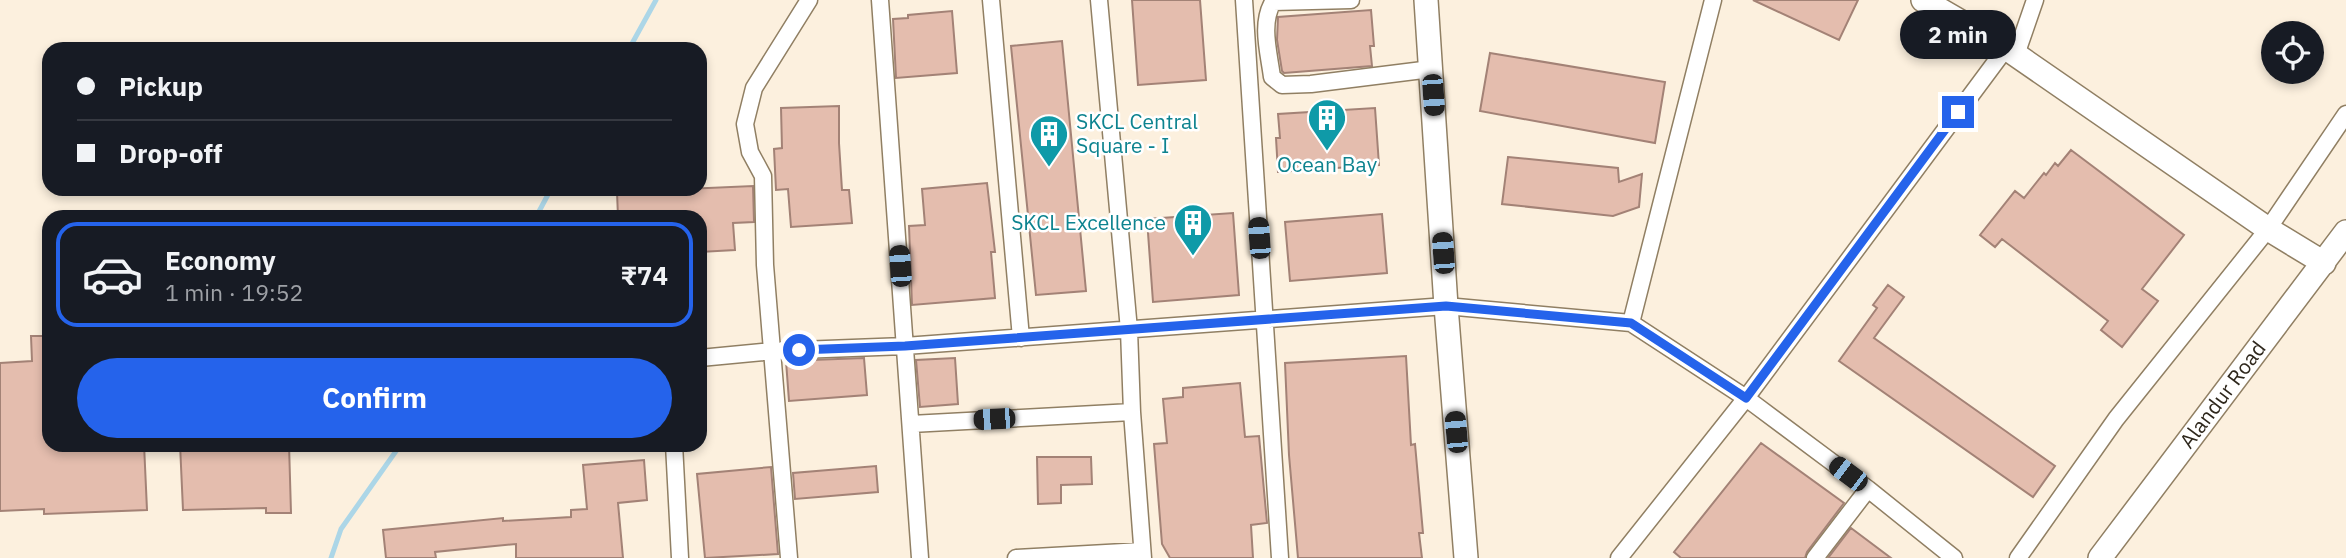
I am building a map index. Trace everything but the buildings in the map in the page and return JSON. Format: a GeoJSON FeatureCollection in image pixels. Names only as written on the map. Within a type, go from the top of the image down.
{"type":"FeatureCollection","features":[{"type":"Feature","properties":{"kind":"main road"},"geometry":{"type":"LineString","coordinates":[[1426,0],[1466,558]]}},
{"type":"Feature","properties":{"kind":"main road"},"geometry":{"type":"LineString","coordinates":[[1932,2],[2011,51],[2268,229],[2324,263]]}},
{"type":"Feature","properties":{"kind":"main road","name":"Alandur Road"},"geometry":{"type":"LineString","coordinates":[[2100,558],[2346,232]]}},
{"type":"Feature","properties":{"kind":"street"},"geometry":{"type":"LineString","coordinates":[[789,558],[765,265],[763,176],[750,152],[745,124],[754,88],[809,0]]}},
{"type":"Feature","properties":{"kind":"street"},"geometry":{"type":"LineString","coordinates":[[880,0],[920,558]]}},
{"type":"Feature","properties":{"kind":"street"},"geometry":{"type":"LineString","coordinates":[[991,0],[1021,338]]}},
{"type":"Feature","properties":{"kind":"street"},"geometry":{"type":"LineString","coordinates":[[1016,558],[1142,555],[1129,330],[1099,0]]}},
{"type":"Feature","properties":{"kind":"street"},"geometry":{"type":"LineString","coordinates":[[1244,0],[1280,558]]}},
{"type":"Feature","properties":{"kind":"street"},"geometry":{"type":"LineString","coordinates":[[1351,0],[1273,2],[1267,12],[1266,26],[1272,77],[1282,85],[1311,85],[1431,69]]}},
{"type":"Feature","properties":{"kind":"street"},"geometry":{"type":"LineString","coordinates":[[1631,323],[1713,0]]}},
{"type":"Feature","properties":{"kind":"street"},"geometry":{"type":"LineString","coordinates":[[1619,558],[1746,398],[2011,51],[2035,0]]}},
{"type":"Feature","properties":{"kind":"street"},"geometry":{"type":"LineString","coordinates":[[2018,558],[2116,419],[2268,229],[2346,114]]}},
{"type":"Feature","properties":{"kind":"street"},"geometry":{"type":"LineString","coordinates":[[707,357],[773,351],[1021,338],[1446,306],[1631,323],[1746,398],[1868,489],[1954,558]]}},
{"type":"Feature","properties":{"kind":"street"},"geometry":{"type":"LineString","coordinates":[[911,424],[1132,412]]}},
{"type":"Feature","properties":{"kind":"street"},"geometry":{"type":"LineString","coordinates":[[674,452],[680,558]]}},
{"type":"Feature","properties":{"kind":"street"},"geometry":{"type":"LineString","coordinates":[[1815,558],[1868,489]]}},
{"type":"Feature","properties":{"kind":"waterway"},"geometry":{"type":"LineString","coordinates":[[633,42],[656,0]]}},
{"type":"Feature","properties":{"kind":"waterway"},"geometry":{"type":"LineString","coordinates":[[540,210],[547,196]]}},
{"type":"Feature","properties":{"kind":"waterway"},"geometry":{"type":"LineString","coordinates":[[331,558],[341,529],[395,452]]}},
{"type":"Feature","properties":{"kind":"place","name":"Ocean Bay"},"geometry":{"type":"Point","coordinates":[1327,152]}},
{"type":"Feature","properties":{"kind":"place","name":"SKCL Central Square - I"},"geometry":{"type":"Point","coordinates":[1049,168]}},
{"type":"Feature","properties":{"kind":"place","name":"SKCL Excellence"},"geometry":{"type":"Point","coordinates":[1193,257]}},
{"type":"Feature","properties":{"kind":"route"},"geometry":{"type":"LineString","coordinates":[[799,350],[905,346],[1446,306],[1631,323],[1746,398],[1958,112]]}}]}
